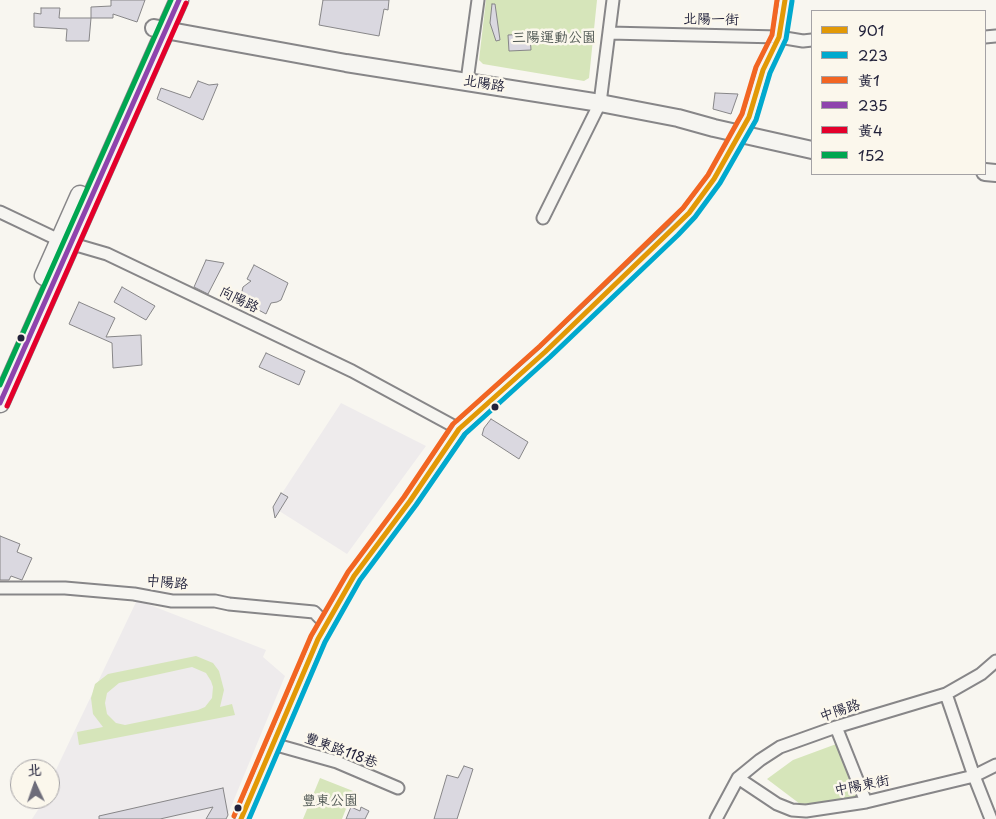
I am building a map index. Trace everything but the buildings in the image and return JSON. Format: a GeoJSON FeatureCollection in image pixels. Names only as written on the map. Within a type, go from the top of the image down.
{"type":"FeatureCollection","features":[{"type":"Feature","properties":{"kind":"main road"},"geometry":{"type":"LineString","coordinates":[[160,29],[167,0]]}},
{"type":"Feature","properties":{"kind":"main road"},"geometry":{"type":"LineString","coordinates":[[0,375],[65,242],[160,29],[179,0]]}},
{"type":"Feature","properties":{"kind":"main road"},"geometry":{"type":"LineString","coordinates":[[0,403],[65,242]]}},
{"type":"Feature","properties":{"kind":"street"},"geometry":{"type":"LineString","coordinates":[[467,80],[478,0]]}},
{"type":"Feature","properties":{"kind":"street"},"geometry":{"type":"LineString","coordinates":[[543,218],[600,103],[613,0]]}},
{"type":"Feature","properties":{"kind":"street"},"geometry":{"type":"LineString","coordinates":[[241,819],[326,624],[354,576],[410,501],[459,430],[545,352],[689,213],[714,179],[749,117],[763,70],[779,37],[785,0]]}},
{"type":"Feature","properties":{"kind":"street","name":"北陽路"},"geometry":{"type":"LineString","coordinates":[[160,29],[346,63],[467,80],[600,103],[678,118],[811,150]]}},
{"type":"Feature","properties":{"kind":"street","name":"北陽一街"},"geometry":{"type":"LineString","coordinates":[[609,33],[779,37],[811,40]]}},
{"type":"Feature","properties":{"kind":"street","name":"向陽路"},"geometry":{"type":"LineString","coordinates":[[0,212],[65,242],[116,258],[352,371],[459,430]]}},
{"type":"Feature","properties":{"kind":"street","name":"中陽路"},"geometry":{"type":"LineString","coordinates":[[0,588],[65,588],[134,594],[172,601],[215,601],[314,612],[326,624]]}},
{"type":"Feature","properties":{"kind":"street","name":"中陽路"},"geometry":{"type":"LineString","coordinates":[[716,819],[738,778],[780,747],[836,727],[946,694],[981,674],[996,661]]}},
{"type":"Feature","properties":{"kind":"street"},"geometry":{"type":"LineString","coordinates":[[946,694],[991,819]]}},
{"type":"Feature","properties":{"kind":"street"},"geometry":{"type":"LineString","coordinates":[[836,727],[866,802]]}},
{"type":"Feature","properties":{"kind":"street","name":"豐東路118巷"},"geometry":{"type":"LineString","coordinates":[[273,744],[337,762],[398,788]]}},
{"type":"Feature","properties":{"kind":"street","name":"中陽東街"},"geometry":{"type":"LineString","coordinates":[[738,778],[777,804],[792,810],[806,811],[866,802],[974,776],[996,765]]}},
{"type":"Feature","properties":{"kind":"shaded area"},"geometry":{"type":"Polygon","coordinates":[[[341,403],[426,446],[347,554],[273,507],[341,403]]]}},
{"type":"Feature","properties":{"kind":"shaded area"},"geometry":{"type":"Polygon","coordinates":[[[137,600],[266,650],[263,657],[285,676],[226,819],[32,819],[38,809],[60,809],[60,761],[137,600]]]}},
{"type":"Feature","properties":{"kind":"green space","name":"三陽運動公園"},"geometry":{"type":"Polygon","coordinates":[[[486,0],[597,0],[589,78],[584,81],[483,64],[479,60],[486,0]]]}},
{"type":"Feature","properties":{"kind":"green space"},"geometry":{"type":"Polygon","coordinates":[[[196,656],[213,663],[219,671],[224,690],[220,707],[232,704],[235,715],[79,745],[77,732],[103,727],[93,714],[91,698],[95,684],[108,674],[196,656]],[[192,667],[119,683],[107,693],[105,703],[107,714],[116,723],[125,725],[198,710],[205,707],[212,698],[213,687],[206,673],[192,667]]]}},
{"type":"Feature","properties":{"kind":"green space"},"geometry":{"type":"Polygon","coordinates":[[[839,743],[864,799],[804,807],[767,779],[793,760],[839,743]]]}},
{"type":"Feature","properties":{"kind":"green space","name":"豐東公園"},"geometry":{"type":"Polygon","coordinates":[[[320,778],[353,791],[342,819],[303,819],[320,778]]]}},
{"type":"Feature","properties":{"kind":"transit line","name":"152"},"geometry":{"type":"LineString","coordinates":[[0,385],[171,0]]}},
{"type":"Feature","properties":{"kind":"transit line","name":"235"},"geometry":{"type":"LineString","coordinates":[[0,403],[179,0]]}},
{"type":"Feature","properties":{"kind":"transit line","name":"黃1"},"geometry":{"type":"LineString","coordinates":[[234,816],[311,636],[348,572],[404,497],[453,424],[540,346],[683,208],[708,175],[742,114],[756,67],[772,35],[777,0]]}},
{"type":"Feature","properties":{"kind":"transit line","name":"901"},"geometry":{"type":"LineString","coordinates":[[241,819],[318,639],[354,576],[410,501],[459,429],[545,352],[689,213],[714,179],[749,117],[763,70],[779,37],[785,0]]}},
{"type":"Feature","properties":{"kind":"transit line","name":"223"},"geometry":{"type":"LineString","coordinates":[[249,819],[325,642],[360,580],[416,505],[465,434],[550,357],[678,235],[695,217],[720,183],[756,120],[770,73],[786,39],[792,1]]}},
{"type":"Feature","properties":{"kind":"transit line","name":"黃4"},"geometry":{"type":"LineString","coordinates":[[7,406],[186,3]]}}]}
